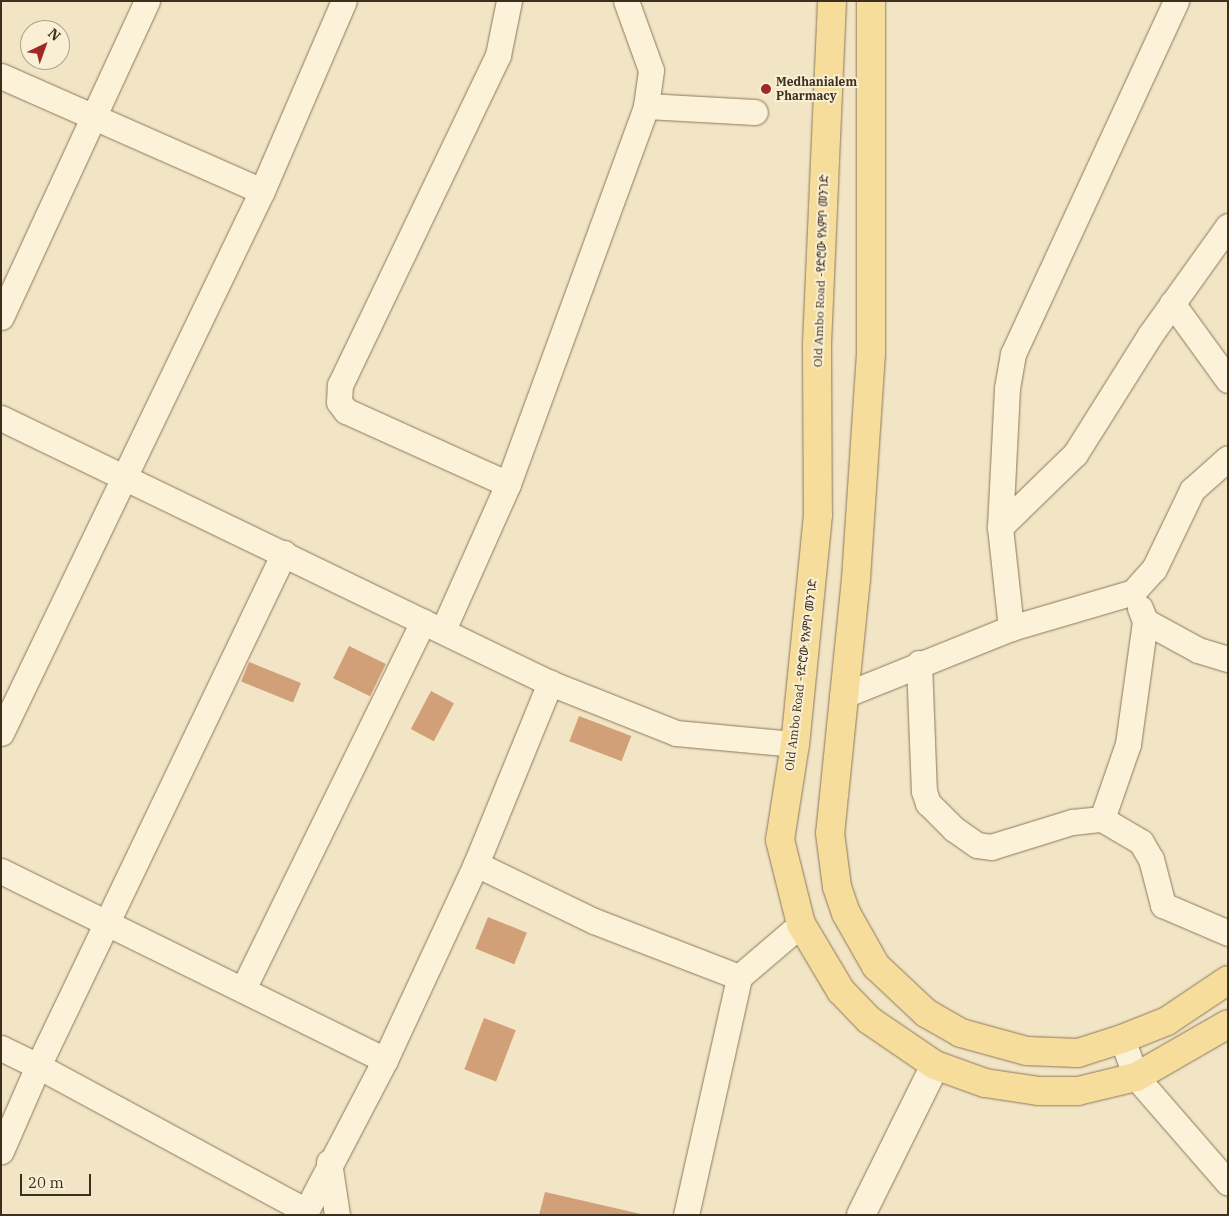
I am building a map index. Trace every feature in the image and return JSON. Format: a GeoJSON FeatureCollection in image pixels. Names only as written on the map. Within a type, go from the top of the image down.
{"type":"FeatureCollection","features":[{"type":"Feature","properties":{"kind":"main road","name":"Old Ambo Road -የድሮው የአምቦ መንገድ"},"geometry":{"type":"LineString","coordinates":[[832,1],[817,346],[818,515],[795,744],[780,840],[801,924],[818,957],[855,1006],[907,1049],[935,1065],[985,1083],[1039,1091],[1078,1091],[1136,1077],[1228,1024]]}},
{"type":"Feature","properties":{"kind":"main road"},"geometry":{"type":"LineString","coordinates":[[871,1],[871,353],[856,579],[842,696],[830,833],[833,865],[846,913],[876,966],[926,1013],[990,1044],[1078,1054],[1167,1021],[1228,980]]}},
{"type":"Feature","properties":{"kind":"main road"},"geometry":{"type":"LineString","coordinates":[[861,1215],[935,1065]]}},
{"type":"Feature","properties":{"kind":"street"},"geometry":{"type":"LineString","coordinates":[[1,317],[94,120],[147,1]]}},
{"type":"Feature","properties":{"kind":"street"},"geometry":{"type":"LineString","coordinates":[[1,733],[126,479],[262,191],[344,1]]}},
{"type":"Feature","properties":{"kind":"street"},"geometry":{"type":"LineString","coordinates":[[508,484],[346,411],[339,402],[340,386],[498,56],[510,1]]}},
{"type":"Feature","properties":{"kind":"street"},"geometry":{"type":"LineString","coordinates":[[244,987],[508,484],[646,106],[651,70],[626,1]]}},
{"type":"Feature","properties":{"kind":"street"},"geometry":{"type":"LineString","coordinates":[[1012,628],[1000,527],[1007,388],[1013,354],[1176,1]]}},
{"type":"Feature","properties":{"kind":"street"},"geometry":{"type":"LineString","coordinates":[[1,76],[94,120],[262,191]]}},
{"type":"Feature","properties":{"kind":"street"},"geometry":{"type":"LineString","coordinates":[[646,106],[755,112]]}},
{"type":"Feature","properties":{"kind":"street"},"geometry":{"type":"LineString","coordinates":[[1000,527],[1075,454],[1172,303],[1228,226]]}},
{"type":"Feature","properties":{"kind":"street"},"geometry":{"type":"LineString","coordinates":[[1172,303],[1228,380]]}},
{"type":"Feature","properties":{"kind":"street"},"geometry":{"type":"LineString","coordinates":[[1,418],[550,683],[676,733],[795,744]]}},
{"type":"Feature","properties":{"kind":"street"},"geometry":{"type":"LineString","coordinates":[[842,696],[919,663],[1012,628],[1133,592],[1154,569],[1192,490],[1228,458]]}},
{"type":"Feature","properties":{"kind":"street"},"geometry":{"type":"LineString","coordinates":[[1,1151],[38,1066],[284,553]]}},
{"type":"Feature","properties":{"kind":"street"},"geometry":{"type":"LineString","coordinates":[[1102,819],[1128,744],[1145,621],[1133,592]]}},
{"type":"Feature","properties":{"kind":"street"},"geometry":{"type":"LineString","coordinates":[[1145,621],[1198,650],[1228,659]]}},
{"type":"Feature","properties":{"kind":"street"},"geometry":{"type":"LineString","coordinates":[[919,663],[924,791],[928,803],[954,829],[977,845],[991,847],[1072,822],[1102,819],[1140,842],[1151,859],[1163,904],[1228,933]]}},
{"type":"Feature","properties":{"kind":"street"},"geometry":{"type":"LineString","coordinates":[[1,1048],[38,1066],[305,1213],[329,1162],[385,1060],[476,864],[550,683]]}},
{"type":"Feature","properties":{"kind":"street"},"geometry":{"type":"LineString","coordinates":[[476,864],[594,921],[739,977]]}},
{"type":"Feature","properties":{"kind":"street"},"geometry":{"type":"LineString","coordinates":[[1,871],[106,924],[244,987],[385,1060]]}},
{"type":"Feature","properties":{"kind":"street"},"geometry":{"type":"LineString","coordinates":[[686,1215],[739,977],[801,924]]}},
{"type":"Feature","properties":{"kind":"street"},"geometry":{"type":"LineString","coordinates":[[1122,1039],[1136,1077],[1228,1183]]}},
{"type":"Feature","properties":{"kind":"street"},"geometry":{"type":"LineString","coordinates":[[329,1162],[338,1215]]}},
{"type":"Feature","properties":{"kind":"building"},"geometry":{"type":"Polygon","coordinates":[[[349,646],[386,664],[370,696],[333,678],[349,646]]]}},
{"type":"Feature","properties":{"kind":"building"},"geometry":{"type":"Polygon","coordinates":[[[249,662],[301,683],[293,702],[241,681],[249,662]]]}},
{"type":"Feature","properties":{"kind":"building"},"geometry":{"type":"Polygon","coordinates":[[[431,691],[454,703],[434,741],[411,729],[431,691]]]}},
{"type":"Feature","properties":{"kind":"building"},"geometry":{"type":"Polygon","coordinates":[[[579,716],[631,736],[622,761],[569,741],[579,716]]]}},
{"type":"Feature","properties":{"kind":"building"},"geometry":{"type":"Polygon","coordinates":[[[488,917],[527,933],[514,964],[475,949],[488,917]]]}},
{"type":"Feature","properties":{"kind":"building"},"geometry":{"type":"Polygon","coordinates":[[[484,1018],[516,1030],[496,1082],[464,1069],[484,1018]]]}},
{"type":"Feature","properties":{"kind":"building"},"geometry":{"type":"Polygon","coordinates":[[[545,1192],[641,1214],[641,1215],[539,1215],[545,1192]]]}},
{"type":"Feature","properties":{"kind":"place","name":"Medhanialem Pharmacy"},"geometry":{"type":"Point","coordinates":[766,89]}}]}
